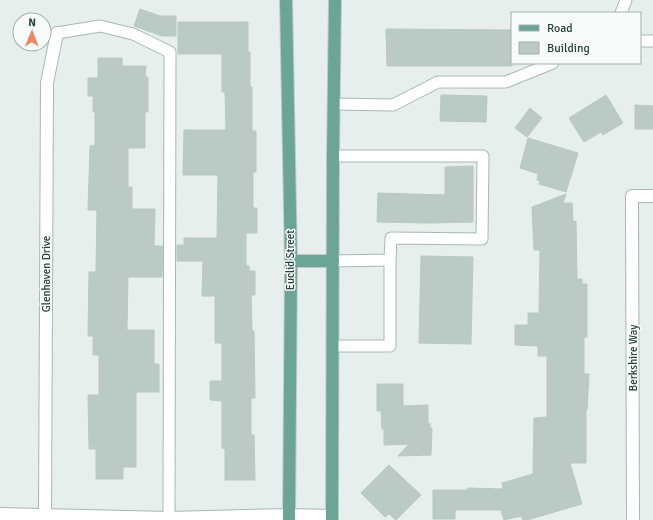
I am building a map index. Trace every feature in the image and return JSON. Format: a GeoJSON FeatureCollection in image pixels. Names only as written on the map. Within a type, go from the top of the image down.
{"type":"FeatureCollection","features":[{"type":"Feature","properties":{"kind":"main road","name":"Euclid Street"},"geometry":{"type":"LineString","coordinates":[[286,0],[291,261],[289,518]]}},
{"type":"Feature","properties":{"kind":"main road"},"geometry":{"type":"LineString","coordinates":[[332,518],[332,261],[335,0]]}},
{"type":"Feature","properties":{"kind":"main road"},"geometry":{"type":"LineString","coordinates":[[291,261],[332,261]]}},
{"type":"Feature","properties":{"kind":"street","name":"Glenhaven Drive"},"geometry":{"type":"LineString","coordinates":[[45,515],[47,83],[57,33]]}},
{"type":"Feature","properties":{"kind":"street","name":"Berkshire Way"},"geometry":{"type":"LineString","coordinates":[[632,520],[632,196],[653,196]]}},
{"type":"Feature","properties":{"kind":"street"},"geometry":{"type":"LineString","coordinates":[[0,514],[169,518],[332,518]]}},
{"type":"Feature","properties":{"kind":"lane"},"geometry":{"type":"LineString","coordinates":[[621,12],[626,0]]}},
{"type":"Feature","properties":{"kind":"lane"},"geometry":{"type":"LineString","coordinates":[[57,33],[100,26],[133,34],[170,52],[169,518]]}},
{"type":"Feature","properties":{"kind":"lane"},"geometry":{"type":"LineString","coordinates":[[641,41],[653,41]]}},
{"type":"Feature","properties":{"kind":"lane"},"geometry":{"type":"LineString","coordinates":[[334,104],[393,105],[438,82],[506,82],[551,64]]}},
{"type":"Feature","properties":{"kind":"lane"},"geometry":{"type":"LineString","coordinates":[[332,346],[390,346],[391,238],[482,239],[483,156],[333,156]]}},
{"type":"Feature","properties":{"kind":"lane"},"geometry":{"type":"LineString","coordinates":[[332,261],[390,260]]}},
{"type":"Feature","properties":{"kind":"building"},"geometry":{"type":"Polygon","coordinates":[[[140,9],[160,16],[176,16],[176,36],[162,36],[134,26],[140,9]]]}},
{"type":"Feature","properties":{"kind":"building"},"geometry":{"type":"Polygon","coordinates":[[[178,22],[248,22],[250,87],[252,87],[252,131],[256,131],[256,172],[253,172],[253,208],[257,208],[257,233],[246,233],[246,266],[249,266],[249,271],[255,271],[255,295],[251,295],[252,331],[254,331],[255,398],[251,398],[251,435],[254,435],[255,480],[225,480],[225,449],[222,448],[222,401],[210,400],[210,381],[222,381],[222,343],[215,343],[215,296],[202,296],[203,261],[177,261],[177,245],[184,245],[184,238],[217,238],[218,175],[183,175],[184,130],[226,130],[225,92],[222,92],[222,54],[178,54],[178,22]]]}},
{"type":"Feature","properties":{"kind":"building"},"geometry":{"type":"Polygon","coordinates":[[[386,29],[511,30],[512,66],[387,66],[386,29]]]}},
{"type":"Feature","properties":{"kind":"building"},"geometry":{"type":"Polygon","coordinates":[[[98,58],[122,58],[122,66],[146,66],[145,77],[148,77],[148,112],[145,112],[145,148],[128,148],[128,187],[132,187],[132,209],[155,209],[154,246],[163,246],[162,277],[128,277],[127,330],[154,330],[154,364],[159,364],[159,392],[136,392],[136,467],[123,467],[123,479],[96,479],[96,449],[89,449],[88,395],[99,395],[99,355],[93,355],[93,336],[88,336],[89,272],[96,272],[97,210],[88,210],[90,146],[95,145],[95,112],[93,112],[93,96],[88,96],[88,78],[98,78],[98,58]]]}},
{"type":"Feature","properties":{"kind":"building"},"geometry":{"type":"Polygon","coordinates":[[[441,95],[487,96],[486,122],[440,121],[441,95]]]}},
{"type":"Feature","properties":{"kind":"building"},"geometry":{"type":"Polygon","coordinates":[[[606,95],[623,123],[603,135],[601,132],[584,142],[569,118],[606,95]]]}},
{"type":"Feature","properties":{"kind":"building"},"geometry":{"type":"Polygon","coordinates":[[[635,105],[653,106],[653,129],[635,129],[635,105]]]}},
{"type":"Feature","properties":{"kind":"building"},"geometry":{"type":"Polygon","coordinates":[[[530,108],[542,118],[527,137],[515,128],[530,108]]]}},
{"type":"Feature","properties":{"kind":"building"},"geometry":{"type":"Polygon","coordinates":[[[528,138],[578,153],[566,192],[539,184],[540,181],[537,180],[538,174],[520,168],[528,138]]]}},
{"type":"Feature","properties":{"kind":"building"},"geometry":{"type":"Polygon","coordinates":[[[473,166],[473,222],[377,222],[378,193],[445,195],[445,167],[473,166]]]}},
{"type":"Feature","properties":{"kind":"building"},"geometry":{"type":"Polygon","coordinates":[[[566,194],[563,203],[572,203],[573,222],[576,221],[577,279],[582,279],[582,284],[587,284],[587,337],[584,337],[584,374],[589,374],[586,410],[586,463],[570,463],[582,504],[527,520],[523,520],[521,516],[504,520],[501,510],[455,510],[455,519],[433,519],[433,490],[468,490],[468,488],[503,489],[502,483],[533,474],[534,418],[547,417],[547,356],[538,356],[538,346],[515,345],[515,325],[528,325],[528,313],[539,313],[540,250],[534,250],[532,207],[566,194]]]}},
{"type":"Feature","properties":{"kind":"building"},"geometry":{"type":"Polygon","coordinates":[[[421,256],[473,257],[471,344],[419,343],[421,256]]]}},
{"type":"Feature","properties":{"kind":"building"},"geometry":{"type":"Polygon","coordinates":[[[377,384],[403,384],[403,406],[428,405],[428,425],[430,423],[430,428],[432,428],[431,455],[398,456],[409,444],[384,445],[384,429],[382,429],[381,411],[377,411],[377,384]]]}},
{"type":"Feature","properties":{"kind":"building"},"geometry":{"type":"Polygon","coordinates":[[[389,465],[421,495],[396,520],[389,514],[385,517],[361,493],[389,465]]]}}]}
